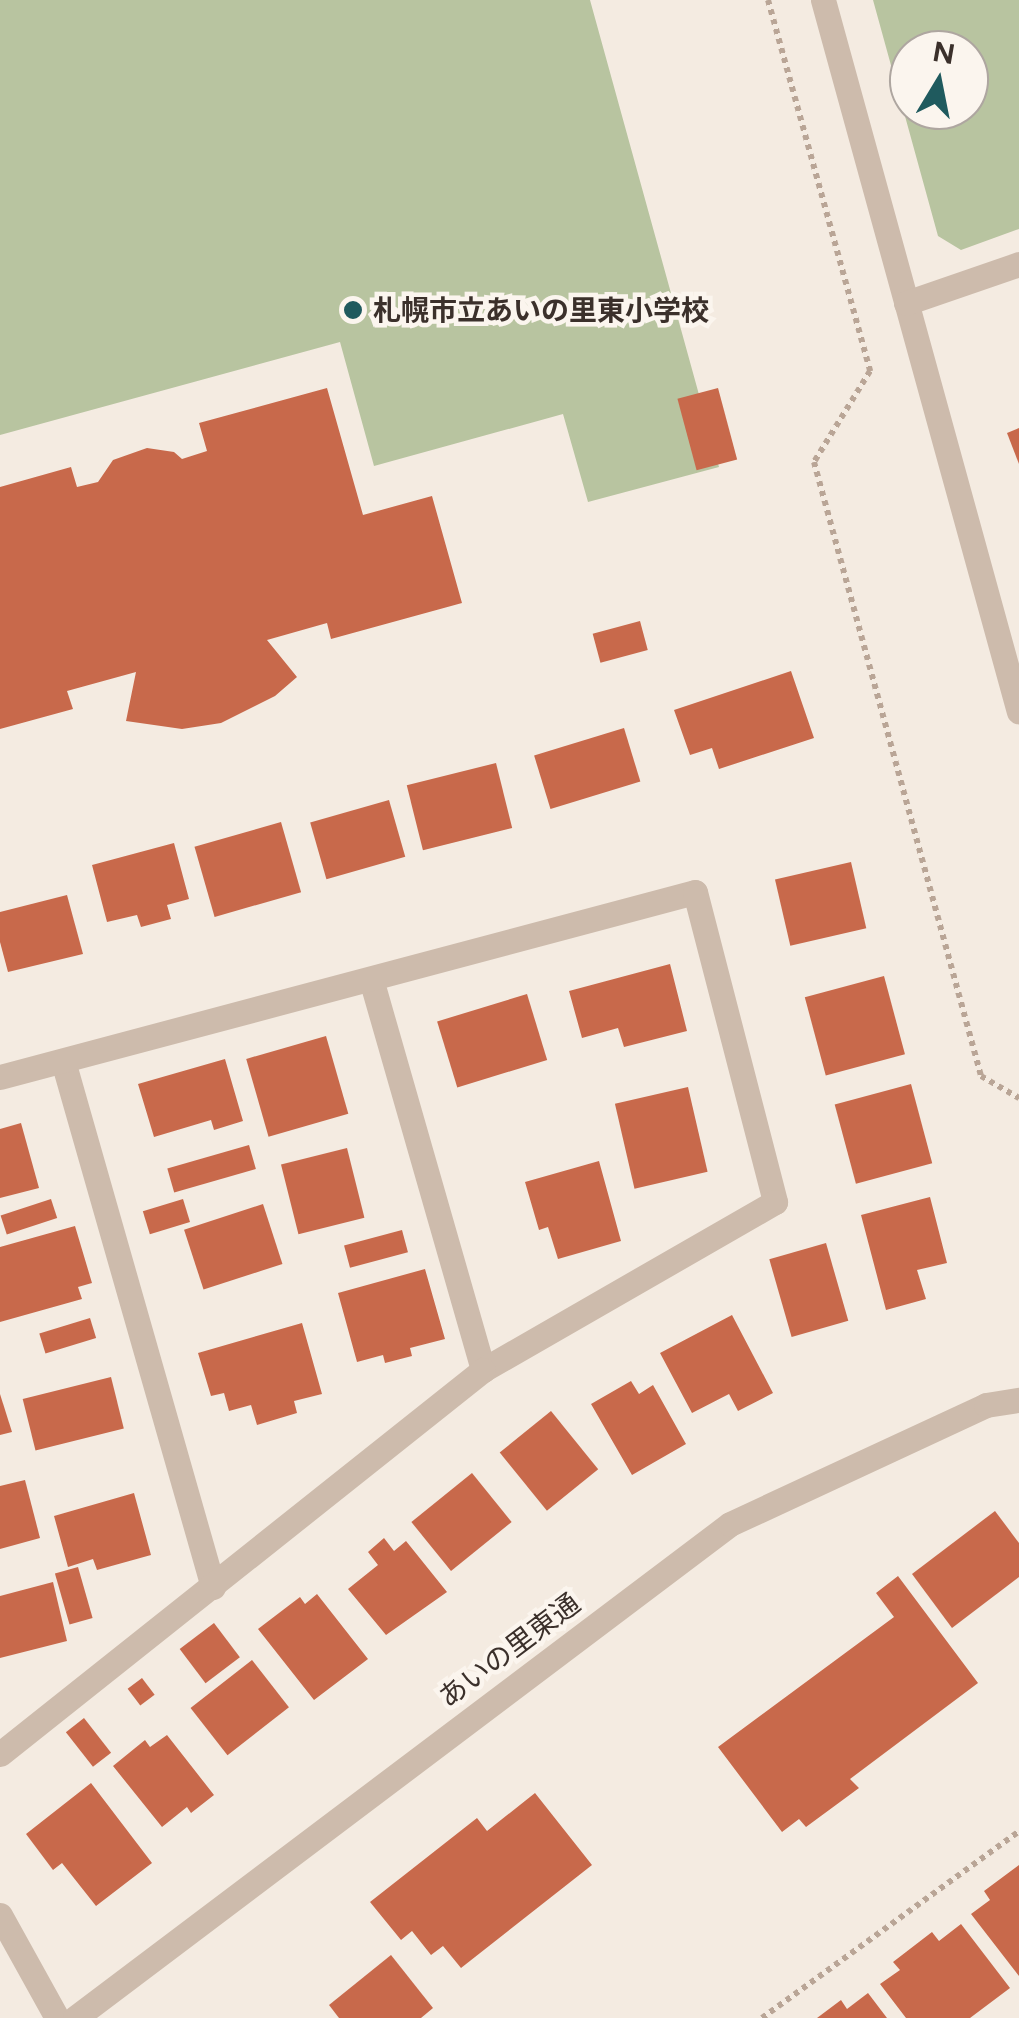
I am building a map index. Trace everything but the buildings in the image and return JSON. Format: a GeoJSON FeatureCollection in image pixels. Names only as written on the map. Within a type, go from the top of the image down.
{"type":"FeatureCollection","features":[{"type":"Feature","properties":{"kind":"street"},"geometry":{"type":"LineString","coordinates":[[823,0],[1019,712]]}},
{"type":"Feature","properties":{"kind":"street"},"geometry":{"type":"LineString","coordinates":[[906,303],[1019,264]]}},
{"type":"Feature","properties":{"kind":"street"},"geometry":{"type":"LineString","coordinates":[[0,1078],[695,892],[774,1202],[483,1370],[0,1754]]}},
{"type":"Feature","properties":{"kind":"street"},"geometry":{"type":"LineString","coordinates":[[370,979],[483,1370]]}},
{"type":"Feature","properties":{"kind":"street"},"geometry":{"type":"LineString","coordinates":[[63,1060],[213,1587]]}},
{"type":"Feature","properties":{"kind":"street","name":"あいの里東通"},"geometry":{"type":"LineString","coordinates":[[75,2018],[730,1524],[986,1405],[1019,1400]]}},
{"type":"Feature","properties":{"kind":"street"},"geometry":{"type":"LineString","coordinates":[[0,1915],[56,2018]]}},
{"type":"Feature","properties":{"kind":"path"},"geometry":{"type":"LineString","coordinates":[[768,0],[870,371],[814,462],[981,1076],[1019,1098]]}},
{"type":"Feature","properties":{"kind":"path"},"geometry":{"type":"LineString","coordinates":[[762,2018],[1019,1830]]}},
{"type":"Feature","properties":{"kind":"green space"},"geometry":{"type":"Polygon","coordinates":[[[0,0],[590,0],[719,467],[588,502],[563,414],[374,466],[340,342],[0,435],[0,0]]]}},
{"type":"Feature","properties":{"kind":"green space"},"geometry":{"type":"Polygon","coordinates":[[[873,0],[1019,0],[1019,229],[961,250],[938,236],[909,130],[989,130],[989,30],[889,30],[889,58],[873,0]]]}},
{"type":"Feature","properties":{"kind":"place","name":"札幌市立あいの里東小学校"},"geometry":{"type":"Point","coordinates":[353,310]}}]}
